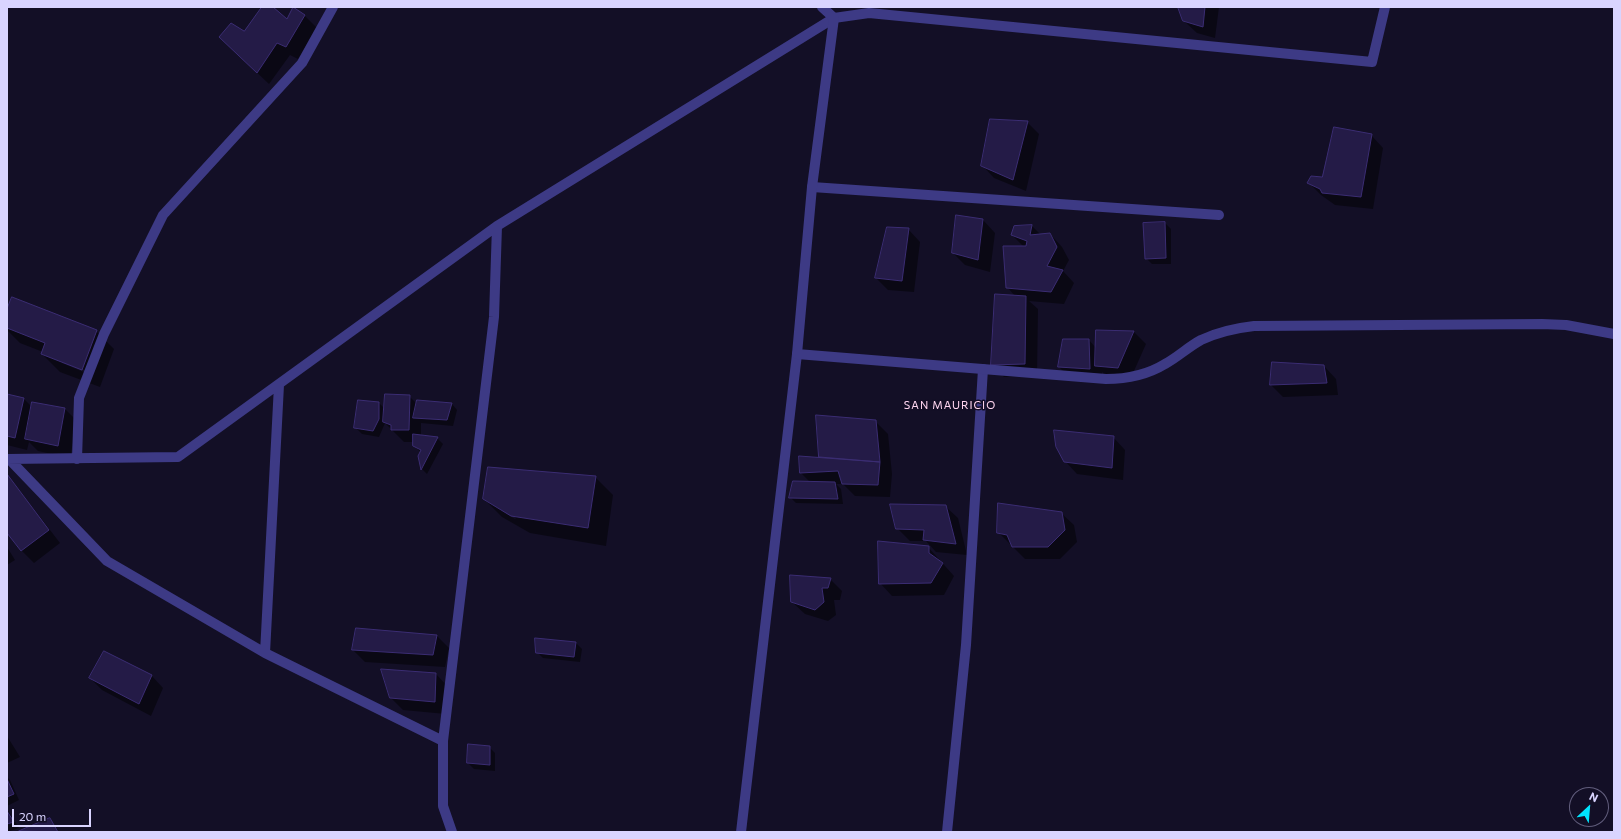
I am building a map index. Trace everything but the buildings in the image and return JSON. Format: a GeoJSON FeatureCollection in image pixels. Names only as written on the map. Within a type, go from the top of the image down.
{"type":"FeatureCollection","features":[{"type":"Feature","properties":{"kind":"street"},"geometry":{"type":"LineString","coordinates":[[77,459],[80,398],[104,334],[163,215],[302,62],[334,7]]}},
{"type":"Feature","properties":{"kind":"street"},"geometry":{"type":"LineString","coordinates":[[822,7],[834,18]]}},
{"type":"Feature","properties":{"kind":"street"},"geometry":{"type":"LineString","coordinates":[[8,459],[178,457],[279,386],[497,226],[834,18],[870,13],[1372,62],[1385,7]]}},
{"type":"Feature","properties":{"kind":"street"},"geometry":{"type":"LineString","coordinates":[[741,832],[797,354],[812,187],[834,18]]}},
{"type":"Feature","properties":{"kind":"street"},"geometry":{"type":"LineString","coordinates":[[812,187],[1219,215]]}},
{"type":"Feature","properties":{"kind":"street"},"geometry":{"type":"LineString","coordinates":[[452,832],[443,806],[443,741],[494,318],[497,226]]}},
{"type":"Feature","properties":{"kind":"street"},"geometry":{"type":"LineString","coordinates":[[797,354],[1121,379],[1149,372],[1166,364],[1200,340],[1214,335],[1254,326],[1542,324],[1574,326],[1614,334]]}},
{"type":"Feature","properties":{"kind":"street"},"geometry":{"type":"LineString","coordinates":[[947,832],[966,645],[983,369]]}},
{"type":"Feature","properties":{"kind":"street"},"geometry":{"type":"LineString","coordinates":[[265,652],[279,386]]}},
{"type":"Feature","properties":{"kind":"street"},"geometry":{"type":"LineString","coordinates":[[8,459],[107,561],[265,652],[443,741]]}},
{"type":"Feature","properties":{"kind":"district","name":"SAN MAURICIO"},"geometry":{"type":"Point","coordinates":[950,405]}}]}
